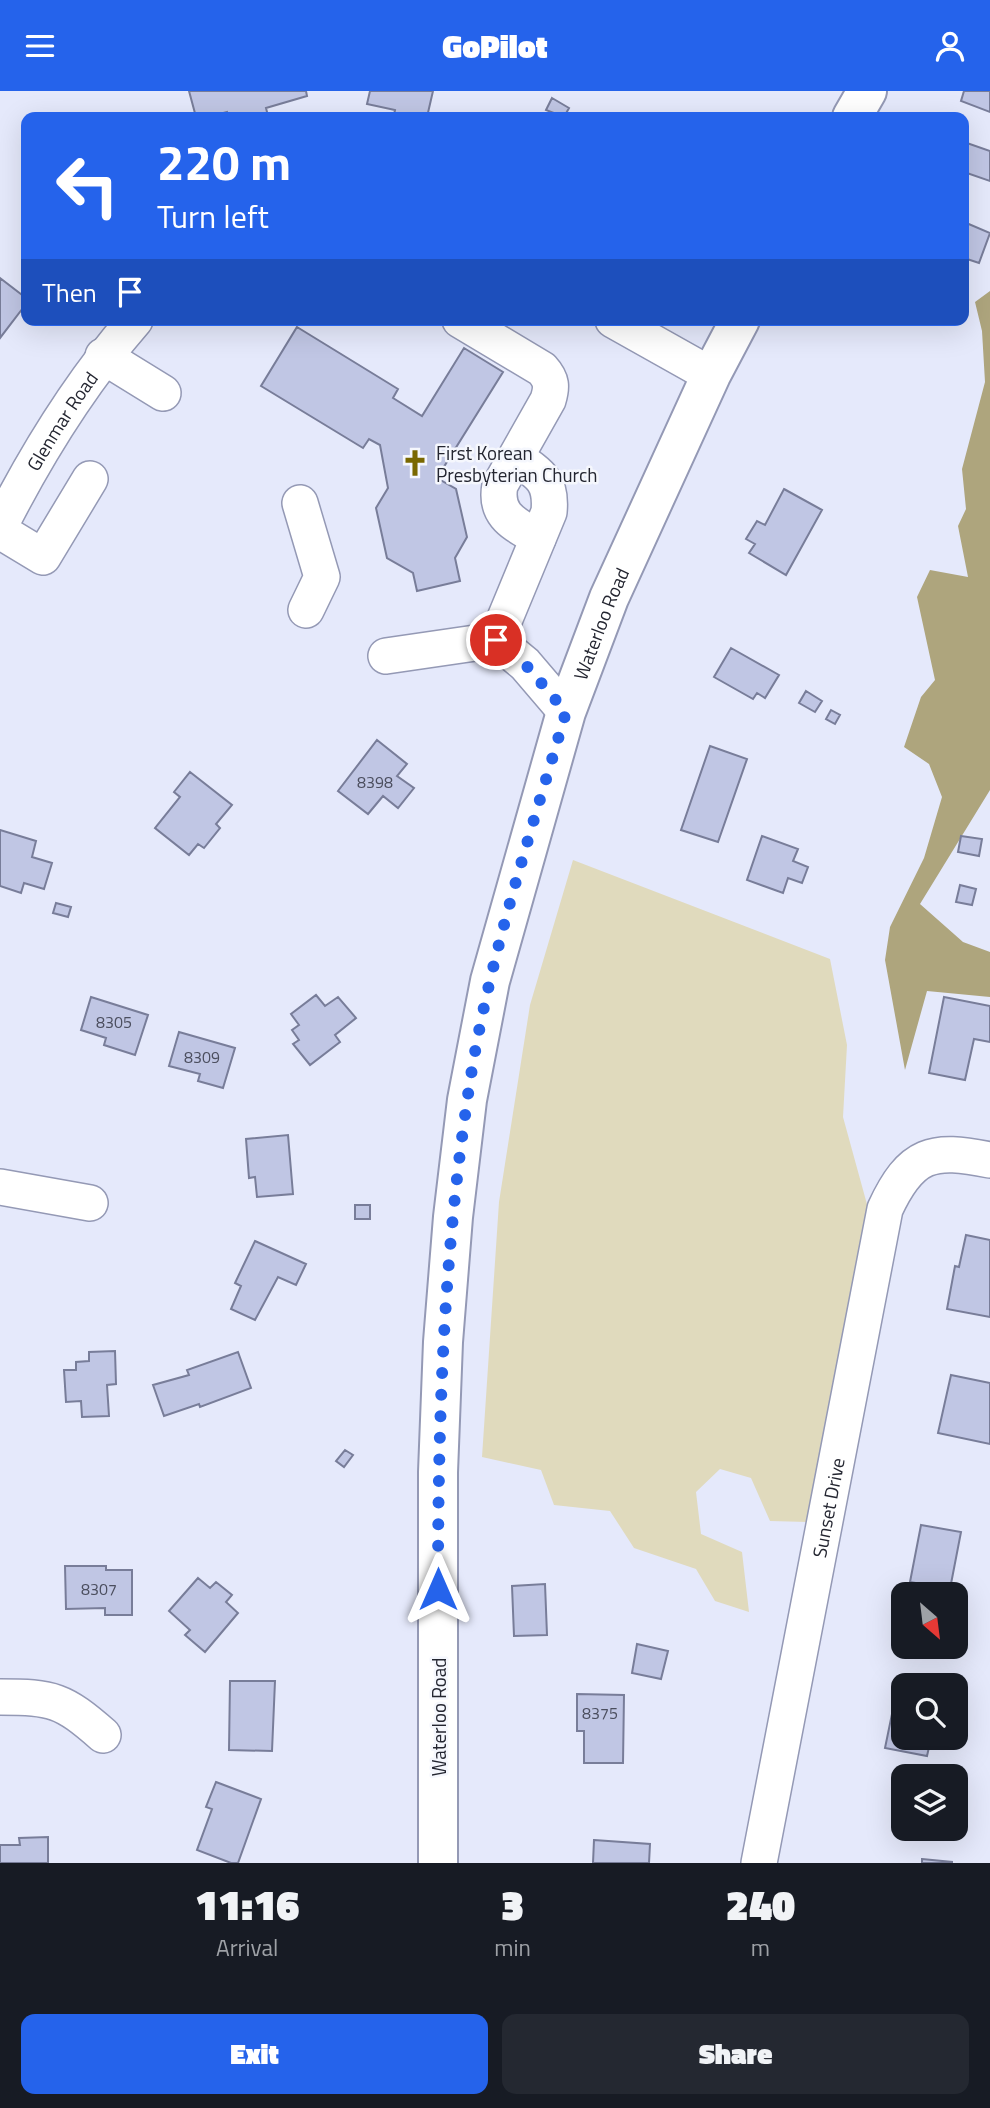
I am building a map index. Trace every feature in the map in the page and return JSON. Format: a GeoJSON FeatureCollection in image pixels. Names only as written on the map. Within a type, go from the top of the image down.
{"type":"FeatureCollection","features":[{"type":"Feature","properties":{"kind":"main road"},"geometry":{"type":"LineString","coordinates":[[855,112],[867,91]]}},
{"type":"Feature","properties":{"kind":"main road","name":"Waterloo Road"},"geometry":{"type":"LineString","coordinates":[[438,1863],[438,1472],[443,1342],[453,1217],[467,1100],[490,981],[566,712],[609,598],[710,375],[737,326]]}},
{"type":"Feature","properties":{"kind":"street","name":"Glenmar Road"},"geometry":{"type":"LineString","coordinates":[[0,529],[52,432],[103,356],[130,326]]}},
{"type":"Feature","properties":{"kind":"street"},"geometry":{"type":"LineString","coordinates":[[470,326],[542,369],[551,378],[552,389],[516,458],[540,474],[550,496],[548,512],[496,640]]}},
{"type":"Feature","properties":{"kind":"street"},"geometry":{"type":"LineString","coordinates":[[624,326],[710,375]]}},
{"type":"Feature","properties":{"kind":"street"},"geometry":{"type":"LineString","coordinates":[[103,356],[163,393]]}},
{"type":"Feature","properties":{"kind":"street"},"geometry":{"type":"LineString","coordinates":[[0,529],[43,557],[90,479]]}},
{"type":"Feature","properties":{"kind":"street"},"geometry":{"type":"LineString","coordinates":[[300,503],[322,577],[306,610]]}},
{"type":"Feature","properties":{"kind":"street"},"geometry":{"type":"LineString","coordinates":[[386,656],[496,640],[525,664],[566,712]]}},
{"type":"Feature","properties":{"kind":"street","name":"Sunset Drive"},"geometry":{"type":"LineString","coordinates":[[759,1863],[886,1209],[897,1183],[918,1162],[940,1155],[966,1155],[990,1160]]}},
{"type":"Feature","properties":{"kind":"street"},"geometry":{"type":"LineString","coordinates":[[0,1187],[90,1203]]}},
{"type":"Feature","properties":{"kind":"street"},"geometry":{"type":"LineString","coordinates":[[0,1697],[50,1699],[76,1711],[103,1735]]}},
{"type":"Feature","properties":{"kind":"shaded area"},"geometry":{"type":"Polygon","coordinates":[[[990,291],[990,790],[920,904],[963,942],[990,952],[990,997],[927,991],[905,1070],[885,960],[890,927],[924,858],[942,797],[929,764],[904,747],[921,697],[935,680],[917,597],[930,570],[968,577],[958,526],[966,509],[962,469],[985,382],[982,331],[975,302],[990,291]]]}},
{"type":"Feature","properties":{"kind":"shaded area"},"geometry":{"type":"Polygon","coordinates":[[[573,860],[830,959],[847,1045],[843,1117],[868,1208],[808,1522],[770,1521],[751,1478],[720,1469],[696,1492],[701,1534],[742,1552],[749,1612],[715,1601],[696,1569],[634,1548],[610,1511],[554,1505],[541,1470],[482,1457],[499,1202],[530,1005],[573,860]]]}},
{"type":"Feature","properties":{"kind":"building"},"geometry":{"type":"Polygon","coordinates":[[[189,91],[306,91],[307,96],[266,108],[267,112],[195,112],[189,91]]]}},
{"type":"Feature","properties":{"kind":"building"},"geometry":{"type":"Polygon","coordinates":[[[370,91],[433,91],[428,112],[395,112],[367,104],[370,91]]]}},
{"type":"Feature","properties":{"kind":"building"},"geometry":{"type":"Polygon","coordinates":[[[964,91],[990,91],[990,112],[961,101],[964,91]]]}},
{"type":"Feature","properties":{"kind":"building"},"geometry":{"type":"Polygon","coordinates":[[[552,98],[569,108],[567,112],[546,110],[552,98]]]}},
{"type":"Feature","properties":{"kind":"building"},"geometry":{"type":"Polygon","coordinates":[[[969,144],[990,151],[990,181],[969,174],[969,144]]]}},
{"type":"Feature","properties":{"kind":"building"},"geometry":{"type":"Polygon","coordinates":[[[969,224],[990,233],[979,263],[969,260],[969,224]]]}},
{"type":"Feature","properties":{"kind":"building"},"geometry":{"type":"Polygon","coordinates":[[[0,278],[21,294],[21,311],[0,338],[0,278]]]}},
{"type":"Feature","properties":{"kind":"building","name":"First Korean Presbyterian Church"},"geometry":{"type":"Polygon","coordinates":[[[297,327],[398,389],[393,398],[422,416],[464,348],[503,372],[437,478],[456,489],[467,537],[455,558],[460,581],[417,591],[413,573],[387,558],[376,508],[388,488],[380,445],[369,439],[363,448],[261,386],[297,327]]]}},
{"type":"Feature","properties":{"kind":"building"},"geometry":{"type":"Polygon","coordinates":[[[784,489],[822,510],[786,575],[749,553],[755,544],[746,539],[757,521],[765,525],[784,489]]]}},
{"type":"Feature","properties":{"kind":"building"},"geometry":{"type":"Polygon","coordinates":[[[731,648],[779,675],[765,698],[757,693],[753,699],[714,677],[731,648]]]}},
{"type":"Feature","properties":{"kind":"building"},"geometry":{"type":"Polygon","coordinates":[[[806,691],[822,701],[815,712],[799,703],[806,691]]]}},
{"type":"Feature","properties":{"kind":"building"},"geometry":{"type":"Polygon","coordinates":[[[831,710],[840,715],[835,724],[826,719],[831,710]]]}},
{"type":"Feature","properties":{"kind":"building"},"geometry":{"type":"Polygon","coordinates":[[[377,740],[407,764],[397,776],[414,788],[398,808],[383,796],[368,814],[338,791],[377,740]]]}},
{"type":"Feature","properties":{"kind":"building"},"geometry":{"type":"Polygon","coordinates":[[[710,746],[747,759],[718,842],[681,830],[710,746]]]}},
{"type":"Feature","properties":{"kind":"building"},"geometry":{"type":"Polygon","coordinates":[[[190,772],[232,805],[216,824],[220,828],[204,848],[198,844],[189,855],[155,828],[180,797],[174,792],[190,772]]]}},
{"type":"Feature","properties":{"kind":"building"},"geometry":{"type":"Polygon","coordinates":[[[0,830],[36,841],[32,857],[52,863],[44,889],[24,883],[21,893],[0,886],[0,830]]]}},
{"type":"Feature","properties":{"kind":"building"},"geometry":{"type":"Polygon","coordinates":[[[762,836],[798,849],[793,861],[808,867],[802,883],[788,878],[783,893],[747,880],[762,836]]]}},
{"type":"Feature","properties":{"kind":"building"},"geometry":{"type":"Polygon","coordinates":[[[961,836],[982,839],[979,856],[958,852],[961,836]]]}},
{"type":"Feature","properties":{"kind":"building"},"geometry":{"type":"Polygon","coordinates":[[[960,885],[976,889],[972,905],[956,902],[960,885]]]}},
{"type":"Feature","properties":{"kind":"building"},"geometry":{"type":"Polygon","coordinates":[[[56,903],[71,907],[68,917],[53,913],[56,903]]]}},
{"type":"Feature","properties":{"kind":"building"},"geometry":{"type":"Polygon","coordinates":[[[316,995],[325,1006],[338,997],[356,1018],[335,1035],[340,1042],[310,1065],[293,1044],[299,1040],[292,1030],[299,1025],[291,1014],[316,995]]]}},
{"type":"Feature","properties":{"kind":"building"},"geometry":{"type":"Polygon","coordinates":[[[91,997],[148,1015],[135,1055],[104,1045],[106,1038],[81,1030],[91,997]]]}},
{"type":"Feature","properties":{"kind":"building"},"geometry":{"type":"Polygon","coordinates":[[[944,997],[990,1006],[990,1042],[974,1039],[965,1080],[929,1073],[944,997]]]}},
{"type":"Feature","properties":{"kind":"building"},"geometry":{"type":"Polygon","coordinates":[[[179,1032],[235,1048],[223,1088],[198,1081],[200,1074],[169,1066],[179,1032]]]}},
{"type":"Feature","properties":{"kind":"building"},"geometry":{"type":"Polygon","coordinates":[[[288,1135],[293,1194],[257,1197],[255,1177],[249,1178],[246,1139],[288,1135]]]}},
{"type":"Feature","properties":{"kind":"building"},"geometry":{"type":"Polygon","coordinates":[[[355,1205],[370,1205],[370,1219],[355,1219],[355,1205]]]}},
{"type":"Feature","properties":{"kind":"building"},"geometry":{"type":"Polygon","coordinates":[[[966,1235],[990,1240],[990,1317],[947,1309],[955,1266],[959,1267],[966,1235]]]}},
{"type":"Feature","properties":{"kind":"building"},"geometry":{"type":"Polygon","coordinates":[[[255,1241],[306,1264],[296,1285],[278,1277],[255,1320],[231,1309],[241,1286],[235,1283],[255,1241]]]}},
{"type":"Feature","properties":{"kind":"building"},"geometry":{"type":"Polygon","coordinates":[[[115,1351],[116,1384],[107,1385],[109,1416],[82,1417],[81,1401],[66,1402],[64,1370],[76,1370],[76,1362],[89,1361],[89,1352],[115,1351]]]}},
{"type":"Feature","properties":{"kind":"building"},"geometry":{"type":"Polygon","coordinates":[[[238,1352],[251,1388],[200,1407],[199,1404],[164,1416],[153,1385],[189,1375],[187,1370],[238,1352]]]}},
{"type":"Feature","properties":{"kind":"building"},"geometry":{"type":"Polygon","coordinates":[[[951,1375],[990,1383],[990,1444],[938,1433],[951,1375]]]}},
{"type":"Feature","properties":{"kind":"building"},"geometry":{"type":"Polygon","coordinates":[[[345,1450],[353,1455],[344,1467],[336,1461],[345,1450]]]}},
{"type":"Feature","properties":{"kind":"building"},"geometry":{"type":"Polygon","coordinates":[[[921,1525],[961,1532],[951,1582],[910,1582],[921,1525]]]}},
{"type":"Feature","properties":{"kind":"building"},"geometry":{"type":"Polygon","coordinates":[[[65,1566],[106,1566],[106,1570],[132,1570],[132,1615],[105,1615],[105,1608],[66,1609],[65,1566]]]}},
{"type":"Feature","properties":{"kind":"building"},"geometry":{"type":"Polygon","coordinates":[[[198,1578],[210,1588],[216,1582],[232,1595],[226,1602],[238,1613],[205,1652],[185,1635],[190,1630],[169,1611],[198,1578]]]}},
{"type":"Feature","properties":{"kind":"building"},"geometry":{"type":"Polygon","coordinates":[[[545,1584],[547,1635],[514,1636],[512,1586],[545,1584]]]}},
{"type":"Feature","properties":{"kind":"building"},"geometry":{"type":"Polygon","coordinates":[[[637,1644],[668,1651],[661,1679],[632,1673],[637,1644]]]}},
{"type":"Feature","properties":{"kind":"building"},"geometry":{"type":"Polygon","coordinates":[[[230,1681],[275,1681],[272,1751],[229,1750],[230,1681]]]}},
{"type":"Feature","properties":{"kind":"building"},"geometry":{"type":"Polygon","coordinates":[[[577,1694],[624,1695],[623,1763],[584,1763],[584,1731],[577,1731],[577,1694]]]}},
{"type":"Feature","properties":{"kind":"building"},"geometry":{"type":"Polygon","coordinates":[[[891,1719],[891,1749],[885,1748],[891,1719]]]}},
{"type":"Feature","properties":{"kind":"building"},"geometry":{"type":"Polygon","coordinates":[[[896,1750],[928,1750],[927,1756],[896,1750]]]}},
{"type":"Feature","properties":{"kind":"building"},"geometry":{"type":"Polygon","coordinates":[[[216,1782],[261,1799],[238,1863],[231,1863],[197,1850],[212,1809],[206,1807],[216,1782]]]}},
{"type":"Feature","properties":{"kind":"building"},"geometry":{"type":"Polygon","coordinates":[[[48,1837],[48,1863],[0,1863],[0,1845],[20,1845],[19,1838],[48,1837]]]}},
{"type":"Feature","properties":{"kind":"building"},"geometry":{"type":"Polygon","coordinates":[[[594,1840],[650,1844],[649,1863],[593,1863],[594,1840]]]}},
{"type":"Feature","properties":{"kind":"building"},"geometry":{"type":"Polygon","coordinates":[[[922,1859],[952,1862],[952,1863],[922,1863],[922,1859]]]}},
{"type":"Feature","properties":{"kind":"place","name":"First Korean Presbyterian Church"},"geometry":{"type":"Point","coordinates":[415,463]}},
{"type":"Feature","properties":{"kind":"route"},"geometry":{"type":"LineString","coordinates":[[438,1589],[438,1472],[443,1342],[453,1217],[467,1100],[490,981],[566,712],[525,664],[496,640]]}}]}
